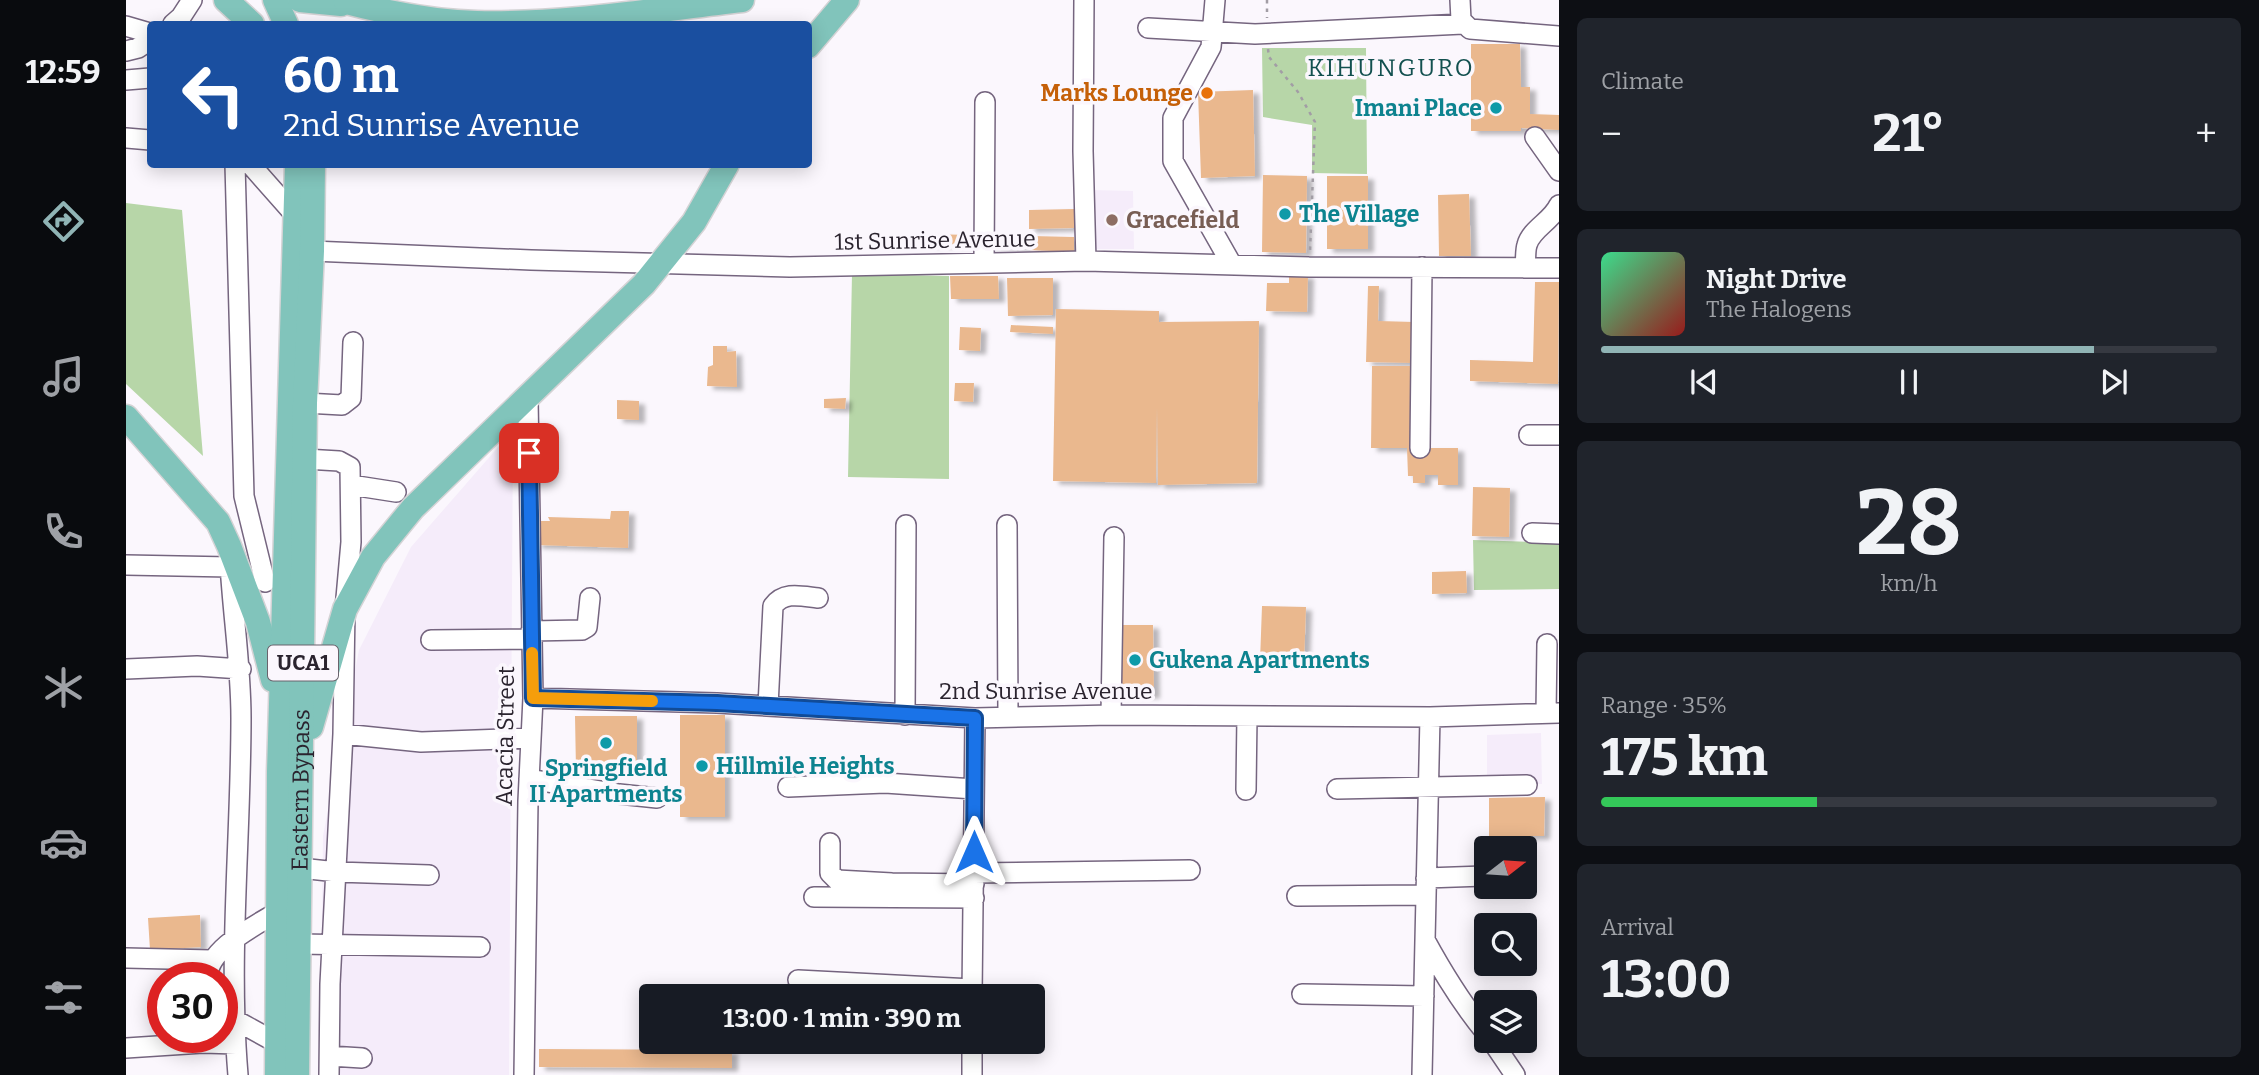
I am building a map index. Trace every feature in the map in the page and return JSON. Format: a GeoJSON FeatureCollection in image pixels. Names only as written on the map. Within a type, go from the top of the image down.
{"type":"FeatureCollection","features":[{"type":"Feature","properties":{"kind":"main road"},"geometry":{"type":"LineString","coordinates":[[226,0],[249,21]]}},
{"type":"Feature","properties":{"kind":"main road"},"geometry":{"type":"LineString","coordinates":[[275,0],[285,21]]}},
{"type":"Feature","properties":{"kind":"main road"},"geometry":{"type":"LineString","coordinates":[[300,0],[405,20],[428,21]]}},
{"type":"Feature","properties":{"kind":"main road"},"geometry":{"type":"LineString","coordinates":[[542,21],[742,0]]}},
{"type":"Feature","properties":{"kind":"main road"},"geometry":{"type":"LineString","coordinates":[[812,41],[847,0]]}},
{"type":"Feature","properties":{"kind":"main road","name":"UCA1"},"geometry":{"type":"LineString","coordinates":[[295,215],[297,168]]}},
{"type":"Feature","properties":{"kind":"main road","name":"UCA1"},"geometry":{"type":"LineString","coordinates":[[312,251],[313,168]]}},
{"type":"Feature","properties":{"kind":"main road"},"geometry":{"type":"LineString","coordinates":[[301,762],[345,609],[373,557],[413,508],[528,399],[663,263],[694,222],[725,168]]}},
{"type":"Feature","properties":{"kind":"main road","name":"Eastern Bypass"},"geometry":{"type":"LineString","coordinates":[[295,215],[280,708],[279,911],[287,1046],[296,1075]]}},
{"type":"Feature","properties":{"kind":"main road","name":"Eastern Bypass"},"geometry":{"type":"LineString","coordinates":[[276,1075],[287,1046],[299,944],[305,403],[312,251]]}},
{"type":"Feature","properties":{"kind":"main road"},"geometry":{"type":"LineString","coordinates":[[126,417],[218,522],[258,622],[280,708]]}},
{"type":"Feature","properties":{"kind":"street"},"geometry":{"type":"LineString","coordinates":[[176,21],[192,0]]}},
{"type":"Feature","properties":{"kind":"street"},"geometry":{"type":"LineString","coordinates":[[1084,0],[1083,150],[1086,261]]}},
{"type":"Feature","properties":{"kind":"street"},"geometry":{"type":"LineString","coordinates":[[1215,0],[1210,47],[1173,118],[1173,162],[1233,265]]}},
{"type":"Feature","properties":{"kind":"street"},"geometry":{"type":"LineString","coordinates":[[1460,0],[1463,24],[1470,29],[1559,36]]}},
{"type":"Feature","properties":{"kind":"street"},"geometry":{"type":"LineString","coordinates":[[1148,28],[1268,33],[1463,24]]}},
{"type":"Feature","properties":{"kind":"street"},"geometry":{"type":"LineString","coordinates":[[126,26],[147,32]]}},
{"type":"Feature","properties":{"kind":"street"},"geometry":{"type":"LineString","coordinates":[[126,51],[147,42]]}},
{"type":"Feature","properties":{"kind":"street"},"geometry":{"type":"LineString","coordinates":[[126,80],[147,78]]}},
{"type":"Feature","properties":{"kind":"street"},"geometry":{"type":"LineString","coordinates":[[984,263],[985,102]]}},
{"type":"Feature","properties":{"kind":"street"},"geometry":{"type":"LineString","coordinates":[[1535,137],[1559,171]]}},
{"type":"Feature","properties":{"kind":"street"},"geometry":{"type":"LineString","coordinates":[[126,138],[147,139]]}},
{"type":"Feature","properties":{"kind":"street"},"geometry":{"type":"LineString","coordinates":[[235,168],[244,496],[265,582]]}},
{"type":"Feature","properties":{"kind":"street"},"geometry":{"type":"LineString","coordinates":[[254,168],[295,215]]}},
{"type":"Feature","properties":{"kind":"street"},"geometry":{"type":"LineString","coordinates":[[1525,268],[1527,244],[1556,213],[1559,205]]}},
{"type":"Feature","properties":{"kind":"street","name":"1st Sunrise Avenue"},"geometry":{"type":"LineString","coordinates":[[312,251],[531,261],[790,267],[1086,261],[1309,267],[1559,268]]}},
{"type":"Feature","properties":{"kind":"street"},"geometry":{"type":"LineString","coordinates":[[1420,448],[1422,267]]}},
{"type":"Feature","properties":{"kind":"street"},"geometry":{"type":"LineString","coordinates":[[305,403],[342,405],[352,398],[353,342]]}},
{"type":"Feature","properties":{"kind":"street","name":"Acacia Street"},"geometry":{"type":"LineString","coordinates":[[524,1075],[533,698],[528,399]]}},
{"type":"Feature","properties":{"kind":"street"},"geometry":{"type":"LineString","coordinates":[[1529,435],[1559,435]]}},
{"type":"Feature","properties":{"kind":"street"},"geometry":{"type":"LineString","coordinates":[[305,459],[346,463],[350,467],[351,485],[351,542],[345,609],[343,734],[332,946],[330,1061]]}},
{"type":"Feature","properties":{"kind":"street"},"geometry":{"type":"LineString","coordinates":[[351,485],[396,492]]}},
{"type":"Feature","properties":{"kind":"street"},"geometry":{"type":"LineString","coordinates":[[905,715],[906,525]]}},
{"type":"Feature","properties":{"kind":"street"},"geometry":{"type":"LineString","coordinates":[[1007,525],[1008,715]]}},
{"type":"Feature","properties":{"kind":"street"},"geometry":{"type":"LineString","coordinates":[[1532,533],[1559,534]]}},
{"type":"Feature","properties":{"kind":"street"},"geometry":{"type":"LineString","coordinates":[[1111,715],[1114,537]]}},
{"type":"Feature","properties":{"kind":"street"},"geometry":{"type":"LineString","coordinates":[[126,565],[230,556],[241,669],[236,962]]}},
{"type":"Feature","properties":{"kind":"street"},"geometry":{"type":"LineString","coordinates":[[768,706],[773,606],[779,598],[789,596],[818,598]]}},
{"type":"Feature","properties":{"kind":"street"},"geometry":{"type":"LineString","coordinates":[[431,640],[582,630],[587,626],[590,598]]}},
{"type":"Feature","properties":{"kind":"street"},"geometry":{"type":"LineString","coordinates":[[1547,645],[1552,713]]}},
{"type":"Feature","properties":{"kind":"street"},"geometry":{"type":"LineString","coordinates":[[126,669],[197,666],[241,669]]}},
{"type":"Feature","properties":{"kind":"street","name":"2nd Sunrise Avenue"},"geometry":{"type":"LineString","coordinates":[[533,698],[717,703],[975,718],[1008,715],[1430,717],[1552,713]]}},
{"type":"Feature","properties":{"kind":"street"},"geometry":{"type":"LineString","coordinates":[[1245,790],[1247,716]]}},
{"type":"Feature","properties":{"kind":"street"},"geometry":{"type":"LineString","coordinates":[[1422,1075],[1430,717]]}},
{"type":"Feature","properties":{"kind":"street"},"geometry":{"type":"LineString","coordinates":[[972,984],[975,718]]}},
{"type":"Feature","properties":{"kind":"street"},"geometry":{"type":"LineString","coordinates":[[343,734],[421,742],[531,738]]}},
{"type":"Feature","properties":{"kind":"street"},"geometry":{"type":"LineString","coordinates":[[529,779],[657,798]]}},
{"type":"Feature","properties":{"kind":"street"},"geometry":{"type":"LineString","coordinates":[[788,787],[885,783],[974,789]]}},
{"type":"Feature","properties":{"kind":"street"},"geometry":{"type":"LineString","coordinates":[[1337,789],[1527,785]]}},
{"type":"Feature","properties":{"kind":"street"},"geometry":{"type":"LineString","coordinates":[[830,843],[830,873],[837,880],[974,885]]}},
{"type":"Feature","properties":{"kind":"street"},"geometry":{"type":"LineString","coordinates":[[300,868],[429,875]]}},
{"type":"Feature","properties":{"kind":"street"},"geometry":{"type":"LineString","coordinates":[[814,897],[1190,870]]}},
{"type":"Feature","properties":{"kind":"street"},"geometry":{"type":"LineString","coordinates":[[1297,896],[1426,886],[1474,878]]}},
{"type":"Feature","properties":{"kind":"street"},"geometry":{"type":"LineString","coordinates":[[216,962],[235,939],[279,911]]}},
{"type":"Feature","properties":{"kind":"street"},"geometry":{"type":"LineString","coordinates":[[1425,939],[1474,1018]]}},
{"type":"Feature","properties":{"kind":"street"},"geometry":{"type":"LineString","coordinates":[[299,944],[480,947]]}},
{"type":"Feature","properties":{"kind":"street"},"geometry":{"type":"LineString","coordinates":[[126,958],[157,962]]}},
{"type":"Feature","properties":{"kind":"street"},"geometry":{"type":"LineString","coordinates":[[798,980],[856,984]]}},
{"type":"Feature","properties":{"kind":"street"},"geometry":{"type":"LineString","coordinates":[[1302,994],[1424,996]]}},
{"type":"Feature","properties":{"kind":"street"},"geometry":{"type":"LineString","coordinates":[[238,1022],[287,1046],[330,1061],[362,1058]]}},
{"type":"Feature","properties":{"kind":"street"},"geometry":{"type":"LineString","coordinates":[[126,1048],[147,1047]]}},
{"type":"Feature","properties":{"kind":"street"},"geometry":{"type":"LineString","coordinates":[[237,1053],[238,1075]]}},
{"type":"Feature","properties":{"kind":"street"},"geometry":{"type":"LineString","coordinates":[[1500,1053],[1515,1075]]}},
{"type":"Feature","properties":{"kind":"street"},"geometry":{"type":"LineString","coordinates":[[972,1054],[972,1075]]}},
{"type":"Feature","properties":{"kind":"path"},"geometry":{"type":"LineString","coordinates":[[1266,0],[1269,57],[1298,92],[1315,122],[1309,267]]}},
{"type":"Feature","properties":{"kind":"shaded area","name":"Gracefield"},"geometry":{"type":"Polygon","coordinates":[[[1090,190],[1133,191],[1134,249],[1091,249],[1090,190]]]}},
{"type":"Feature","properties":{"kind":"shaded area"},"geometry":{"type":"Polygon","coordinates":[[[513,430],[509,1075],[320,1075],[323,836],[359,650],[411,547],[513,430]]]}},
{"type":"Feature","properties":{"kind":"shaded area"},"geometry":{"type":"Polygon","coordinates":[[[1541,733],[1542,784],[1487,783],[1487,735],[1541,733]]]}},
{"type":"Feature","properties":{"kind":"green space"},"geometry":{"type":"Polygon","coordinates":[[[1262,48],[1366,48],[1367,174],[1312,173],[1312,125],[1263,117],[1262,48]]]}},
{"type":"Feature","properties":{"kind":"green space"},"geometry":{"type":"Polygon","coordinates":[[[126,203],[182,210],[203,456],[126,384],[126,203]]]}},
{"type":"Feature","properties":{"kind":"green space"},"geometry":{"type":"Polygon","coordinates":[[[852,274],[949,276],[949,479],[848,477],[852,274]]]}},
{"type":"Feature","properties":{"kind":"green space"},"geometry":{"type":"Polygon","coordinates":[[[1473,540],[1559,543],[1559,589],[1474,590],[1473,540]]]}},
{"type":"Feature","properties":{"kind":"building","name":"Imani Place"},"geometry":{"type":"Polygon","coordinates":[[[1471,44],[1520,44],[1521,87],[1530,87],[1530,114],[1559,115],[1559,130],[1521,128],[1521,131],[1471,131],[1471,44]]]}},
{"type":"Feature","properties":{"kind":"building"},"geometry":{"type":"Polygon","coordinates":[[[1253,90],[1255,176],[1201,178],[1198,92],[1253,90]]]}},
{"type":"Feature","properties":{"kind":"building","name":"The Village"},"geometry":{"type":"Polygon","coordinates":[[[1263,175],[1307,176],[1306,253],[1262,252],[1263,175]]]}},
{"type":"Feature","properties":{"kind":"building"},"geometry":{"type":"Polygon","coordinates":[[[1327,176],[1368,176],[1368,249],[1327,249],[1327,176]]]}},
{"type":"Feature","properties":{"kind":"building"},"geometry":{"type":"Polygon","coordinates":[[[1469,194],[1471,256],[1439,256],[1438,195],[1469,194]]]}},
{"type":"Feature","properties":{"kind":"building"},"geometry":{"type":"Polygon","coordinates":[[[1074,209],[1074,228],[1029,229],[1029,210],[1074,209]]]}},
{"type":"Feature","properties":{"kind":"building"},"geometry":{"type":"Polygon","coordinates":[[[927,234],[971,235],[971,245],[927,244],[927,234]]]}},
{"type":"Feature","properties":{"kind":"building"},"geometry":{"type":"Polygon","coordinates":[[[981,236],[1028,238],[1028,247],[980,245],[981,236]]]}},
{"type":"Feature","properties":{"kind":"building"},"geometry":{"type":"Polygon","coordinates":[[[1031,236],[1074,237],[1074,252],[1030,250],[1031,236]]]}},
{"type":"Feature","properties":{"kind":"building"},"geometry":{"type":"Polygon","coordinates":[[[1289,275],[1308,275],[1307,312],[1266,311],[1267,283],[1289,283],[1289,275]]]}},
{"type":"Feature","properties":{"kind":"building"},"geometry":{"type":"Polygon","coordinates":[[[950,276],[998,276],[999,299],[951,299],[950,276]]]}},
{"type":"Feature","properties":{"kind":"building"},"geometry":{"type":"Polygon","coordinates":[[[1007,278],[1053,278],[1053,315],[1008,316],[1007,278]]]}},
{"type":"Feature","properties":{"kind":"building"},"geometry":{"type":"Polygon","coordinates":[[[1535,282],[1559,282],[1558,384],[1470,381],[1470,360],[1533,362],[1535,282]]]}},
{"type":"Feature","properties":{"kind":"building"},"geometry":{"type":"Polygon","coordinates":[[[1368,286],[1379,286],[1378,321],[1414,322],[1412,363],[1366,362],[1368,286]]]}},
{"type":"Feature","properties":{"kind":"building"},"geometry":{"type":"Polygon","coordinates":[[[1056,309],[1159,311],[1159,322],[1259,321],[1257,483],[1158,485],[1157,407],[1156,483],[1053,481],[1056,309]]]}},
{"type":"Feature","properties":{"kind":"building"},"geometry":{"type":"Polygon","coordinates":[[[1011,325],[1053,327],[1053,334],[1010,332],[1011,325]]]}},
{"type":"Feature","properties":{"kind":"building"},"geometry":{"type":"Polygon","coordinates":[[[960,327],[981,328],[980,351],[959,350],[960,327]]]}},
{"type":"Feature","properties":{"kind":"building"},"geometry":{"type":"Polygon","coordinates":[[[713,346],[727,346],[727,352],[736,351],[737,387],[707,386],[708,367],[713,365],[713,346]]]}},
{"type":"Feature","properties":{"kind":"building"},"geometry":{"type":"Polygon","coordinates":[[[1372,366],[1413,366],[1411,448],[1458,448],[1458,485],[1438,485],[1438,475],[1425,475],[1425,483],[1413,483],[1413,476],[1408,476],[1407,448],[1371,448],[1372,366]]]}},
{"type":"Feature","properties":{"kind":"building"},"geometry":{"type":"Polygon","coordinates":[[[955,383],[974,383],[973,402],[954,401],[955,383]]]}},
{"type":"Feature","properties":{"kind":"building"},"geometry":{"type":"Polygon","coordinates":[[[846,398],[845,409],[824,408],[824,399],[846,398]]]}},
{"type":"Feature","properties":{"kind":"building"},"geometry":{"type":"Polygon","coordinates":[[[617,400],[639,401],[639,420],[617,419],[617,400]]]}},
{"type":"Feature","properties":{"kind":"building"},"geometry":{"type":"Polygon","coordinates":[[[1473,487],[1510,488],[1509,537],[1472,536],[1473,487]]]}},
{"type":"Feature","properties":{"kind":"building"},"geometry":{"type":"Polygon","coordinates":[[[611,511],[629,511],[628,548],[536,545],[537,521],[550,521],[548,517],[610,519],[611,511]]]}},
{"type":"Feature","properties":{"kind":"building"},"geometry":{"type":"Polygon","coordinates":[[[1466,571],[1467,593],[1432,594],[1432,572],[1466,571]]]}},
{"type":"Feature","properties":{"kind":"building"},"geometry":{"type":"Polygon","coordinates":[[[1262,606],[1306,607],[1304,663],[1260,661],[1262,606]]]}},
{"type":"Feature","properties":{"kind":"building","name":"Gukena Apartments"},"geometry":{"type":"Polygon","coordinates":[[[1117,625],[1153,625],[1154,695],[1117,695],[1117,625]]]}},
{"type":"Feature","properties":{"kind":"building","name":"Hillmile Heights"},"geometry":{"type":"Polygon","coordinates":[[[680,715],[725,715],[725,817],[680,817],[680,715]]]}},
{"type":"Feature","properties":{"kind":"building","name":"Springfield II Apartments"},"geometry":{"type":"Polygon","coordinates":[[[575,716],[637,716],[637,770],[576,770],[575,716]]]}},
{"type":"Feature","properties":{"kind":"building"},"geometry":{"type":"Polygon","coordinates":[[[1545,797],[1544,836],[1489,836],[1489,798],[1545,797]]]}},
{"type":"Feature","properties":{"kind":"building"},"geometry":{"type":"Polygon","coordinates":[[[200,915],[201,947],[150,950],[148,918],[200,915]]]}},
{"type":"Feature","properties":{"kind":"building"},"geometry":{"type":"Polygon","coordinates":[[[539,1049],[639,1050],[639,1054],[732,1054],[732,1068],[539,1067],[539,1049]]]}},
{"type":"Feature","properties":{"kind":"slow traffic"},"geometry":{"type":"LineString","coordinates":[[532,653],[533,698],[652,701]]}},
{"type":"Feature","properties":{"kind":"place","name":"Marks Lounge"},"geometry":{"type":"Point","coordinates":[1207,93]}},
{"type":"Feature","properties":{"kind":"place","name":"Imani Place"},"geometry":{"type":"Point","coordinates":[1496,108]}},
{"type":"Feature","properties":{"kind":"place","name":"The Village"},"geometry":{"type":"Point","coordinates":[1285,214]}},
{"type":"Feature","properties":{"kind":"place","name":"Gracefield"},"geometry":{"type":"Point","coordinates":[1112,220]}},
{"type":"Feature","properties":{"kind":"place","name":"Gukena Apartments"},"geometry":{"type":"Point","coordinates":[1135,660]}},
{"type":"Feature","properties":{"kind":"place","name":"Springfield II Apartments"},"geometry":{"type":"Point","coordinates":[606,743]}},
{"type":"Feature","properties":{"kind":"place","name":"Hillmile Heights"},"geometry":{"type":"Point","coordinates":[702,766]}},
{"type":"Feature","properties":{"kind":"district","name":"KIHUNGURO"},"geometry":{"type":"Point","coordinates":[1391,68]}},
{"type":"Feature","properties":{"kind":"route"},"geometry":{"type":"LineString","coordinates":[[529,453],[533,698],[717,703],[975,718],[974,852]]}}]}
